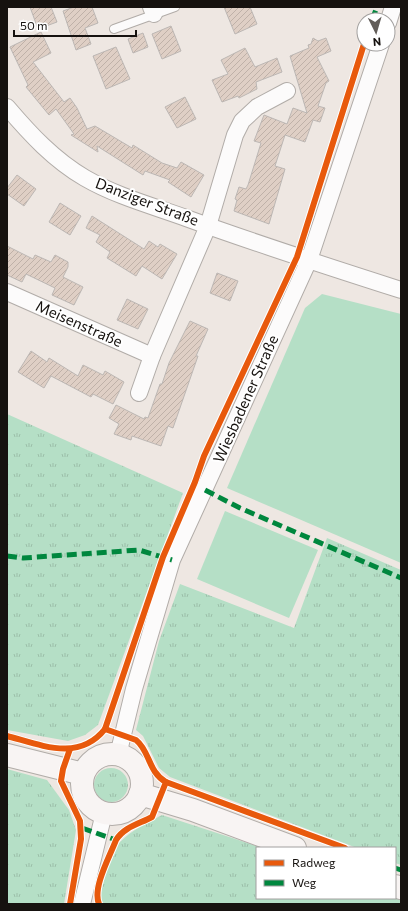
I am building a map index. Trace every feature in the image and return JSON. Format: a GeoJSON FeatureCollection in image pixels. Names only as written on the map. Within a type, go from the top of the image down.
{"type":"FeatureCollection","features":[{"type":"Feature","properties":{"kind":"main road"},"geometry":{"type":"LineString","coordinates":[[113,754],[118,755],[125,758],[136,767],[141,780],[140,794],[129,808],[121,813],[104,813],[93,807],[85,798],[82,782],[83,774],[92,762],[98,758],[113,754]]}},
{"type":"Feature","properties":{"kind":"main road"},"geometry":{"type":"LineString","coordinates":[[7,755],[83,774]]}},
{"type":"Feature","properties":{"kind":"main road"},"geometry":{"type":"LineString","coordinates":[[140,794],[193,810],[292,847]]}},
{"type":"Feature","properties":{"kind":"street","name":"Wiesbadener Straße"},"geometry":{"type":"LineString","coordinates":[[118,755],[134,689],[172,560],[308,260],[378,52]]}},
{"type":"Feature","properties":{"kind":"street"},"geometry":{"type":"LineString","coordinates":[[139,393],[152,356],[208,226],[234,135],[242,121],[257,107],[287,90]]}},
{"type":"Feature","properties":{"kind":"street","name":"Danziger Straße"},"geometry":{"type":"LineString","coordinates":[[7,107],[24,128],[49,152],[85,178],[129,198],[208,226],[401,290]]}},
{"type":"Feature","properties":{"kind":"street","name":"Meisenstraße"},"geometry":{"type":"LineString","coordinates":[[7,292],[152,356]]}},
{"type":"Feature","properties":{"kind":"street"},"geometry":{"type":"LineString","coordinates":[[82,904],[104,813]]}},
{"type":"Feature","properties":{"kind":"lane"},"geometry":{"type":"LineString","coordinates":[[114,28],[153,10],[175,7]]}},
{"type":"Feature","properties":{"kind":"green space"},"geometry":{"type":"Polygon","coordinates":[[[322,294],[401,314],[401,563],[227,488],[305,308],[322,294]]]}},
{"type":"Feature","properties":{"kind":"green space"},"geometry":{"type":"Polygon","coordinates":[[[7,414],[183,493],[98,725],[85,735],[68,741],[7,730],[7,414]]]}},
{"type":"Feature","properties":{"kind":"green space"},"geometry":{"type":"Polygon","coordinates":[[[225,511],[318,550],[289,618],[197,579],[225,511]]]}},
{"type":"Feature","properties":{"kind":"green space"},"geometry":{"type":"Polygon","coordinates":[[[327,538],[401,570],[401,865],[396,863],[396,847],[354,847],[170,777],[159,768],[143,736],[136,730],[159,641],[180,584],[294,628],[327,538]]]}},
{"type":"Feature","properties":{"kind":"green space"},"geometry":{"type":"Polygon","coordinates":[[[111,768],[123,773],[128,785],[123,797],[111,802],[99,797],[94,785],[99,773],[111,768]]]}},
{"type":"Feature","properties":{"kind":"green space"},"geometry":{"type":"Polygon","coordinates":[[[7,769],[47,780],[69,810],[76,830],[64,904],[7,904],[7,769]]]}},
{"type":"Feature","properties":{"kind":"green space"},"geometry":{"type":"Polygon","coordinates":[[[162,815],[260,847],[256,847],[256,899],[396,899],[396,892],[401,894],[401,904],[104,904],[100,898],[101,892],[108,868],[117,846],[135,830],[162,815]]]}},
{"type":"Feature","properties":{"kind":"building"},"geometry":{"type":"Polygon","coordinates":[[[30,7],[51,7],[57,22],[38,29],[30,7]]]}},
{"type":"Feature","properties":{"kind":"building"},"geometry":{"type":"Polygon","coordinates":[[[74,7],[92,7],[98,23],[85,28],[91,44],[76,50],[63,11],[74,7]]]}},
{"type":"Feature","properties":{"kind":"building"},"geometry":{"type":"Polygon","coordinates":[[[224,7],[250,7],[257,24],[235,34],[224,7]]]}},
{"type":"Feature","properties":{"kind":"building"},"geometry":{"type":"Polygon","coordinates":[[[171,26],[181,51],[162,59],[152,34],[171,26]]]}},
{"type":"Feature","properties":{"kind":"building"},"geometry":{"type":"Polygon","coordinates":[[[41,32],[51,53],[33,62],[64,102],[70,98],[77,108],[87,129],[95,126],[132,148],[133,145],[162,163],[177,168],[181,162],[204,175],[191,197],[168,182],[170,180],[145,171],[143,175],[97,146],[98,152],[71,135],[74,134],[56,109],[49,115],[26,87],[28,85],[10,47],[41,32]]]}},
{"type":"Feature","properties":{"kind":"building"},"geometry":{"type":"Polygon","coordinates":[[[143,33],[148,47],[133,53],[128,39],[143,33]]]}},
{"type":"Feature","properties":{"kind":"building"},"geometry":{"type":"Polygon","coordinates":[[[313,38],[318,41],[326,38],[331,51],[317,57],[329,81],[326,83],[318,106],[325,108],[320,122],[313,120],[305,142],[285,135],[275,166],[285,169],[269,224],[234,211],[237,200],[235,199],[239,187],[246,189],[248,185],[261,143],[254,141],[264,115],[287,124],[293,108],[307,113],[290,56],[309,48],[308,45],[311,44],[313,38]]]}},
{"type":"Feature","properties":{"kind":"building"},"geometry":{"type":"Polygon","coordinates":[[[116,47],[130,79],[106,89],[93,56],[116,47]]]}},
{"type":"Feature","properties":{"kind":"building"},"geometry":{"type":"Polygon","coordinates":[[[245,48],[255,67],[277,58],[282,72],[256,82],[257,89],[239,98],[238,96],[222,102],[212,80],[228,74],[221,60],[245,48]]]}},
{"type":"Feature","properties":{"kind":"building"},"geometry":{"type":"Polygon","coordinates":[[[185,97],[196,119],[177,128],[165,107],[185,97]]]}},
{"type":"Feature","properties":{"kind":"building"},"geometry":{"type":"Polygon","coordinates":[[[17,175],[36,189],[24,206],[7,194],[7,188],[17,175]]]}},
{"type":"Feature","properties":{"kind":"building"},"geometry":{"type":"Polygon","coordinates":[[[60,203],[81,216],[70,235],[49,222],[60,203]]]}},
{"type":"Feature","properties":{"kind":"building"},"geometry":{"type":"Polygon","coordinates":[[[92,216],[144,249],[149,241],[158,247],[160,244],[177,254],[162,279],[142,266],[136,276],[107,258],[110,252],[96,242],[100,235],[86,228],[92,216]]]}},
{"type":"Feature","properties":{"kind":"building"},"geometry":{"type":"Polygon","coordinates":[[[7,246],[33,259],[35,255],[51,262],[55,255],[68,262],[68,267],[63,277],[83,287],[74,305],[52,295],[55,288],[26,274],[22,282],[7,275],[7,246]]]}},
{"type":"Feature","properties":{"kind":"building"},"geometry":{"type":"Polygon","coordinates":[[[217,273],[238,281],[230,301],[210,293],[217,273]]]}},
{"type":"Feature","properties":{"kind":"building"},"geometry":{"type":"Polygon","coordinates":[[[127,299],[148,309],[138,329],[117,320],[127,299]]]}},
{"type":"Feature","properties":{"kind":"building"},"geometry":{"type":"Polygon","coordinates":[[[190,321],[208,329],[196,356],[198,356],[173,428],[168,426],[161,446],[132,436],[131,440],[114,434],[119,424],[109,418],[116,405],[144,419],[145,417],[148,418],[169,363],[190,321]]]}},
{"type":"Feature","properties":{"kind":"building"},"geometry":{"type":"Polygon","coordinates":[[[31,351],[47,362],[49,358],[78,376],[83,365],[103,375],[105,371],[124,382],[113,404],[93,394],[91,397],[51,376],[44,388],[18,372],[31,351]]]}},
{"type":"Feature","properties":{"kind":"marked path"},"geometry":{"type":"LineString","coordinates":[[375,12],[377,7]]}},
{"type":"Feature","properties":{"kind":"marked path"},"geometry":{"type":"LineString","coordinates":[[205,490],[240,508],[401,578]]}},
{"type":"Feature","properties":{"kind":"marked path"},"geometry":{"type":"LineString","coordinates":[[7,556],[23,558],[139,550],[172,560]]}},
{"type":"Feature","properties":{"kind":"marked path"},"geometry":{"type":"LineString","coordinates":[[82,828],[116,840]]}},
{"type":"Feature","properties":{"kind":"marked path"},"geometry":{"type":"LineString","coordinates":[[396,868],[401,870]]}},
{"type":"Feature","properties":{"kind":"cycle path"},"geometry":{"type":"LineString","coordinates":[[7,736],[46,746],[72,748],[84,745],[95,739],[105,729],[163,557],[195,482],[204,456],[297,257],[361,52]]}},
{"type":"Feature","properties":{"kind":"cycle path"},"geometry":{"type":"LineString","coordinates":[[99,904],[97,897],[100,881],[116,840],[127,829],[152,817],[166,782],[156,773],[141,745],[136,740],[105,729]]}},
{"type":"Feature","properties":{"kind":"cycle path"},"geometry":{"type":"LineString","coordinates":[[70,749],[63,769],[61,781],[80,821],[81,839],[70,904]]}},
{"type":"Feature","properties":{"kind":"cycle path"},"geometry":{"type":"LineString","coordinates":[[166,782],[342,847]]}}]}
